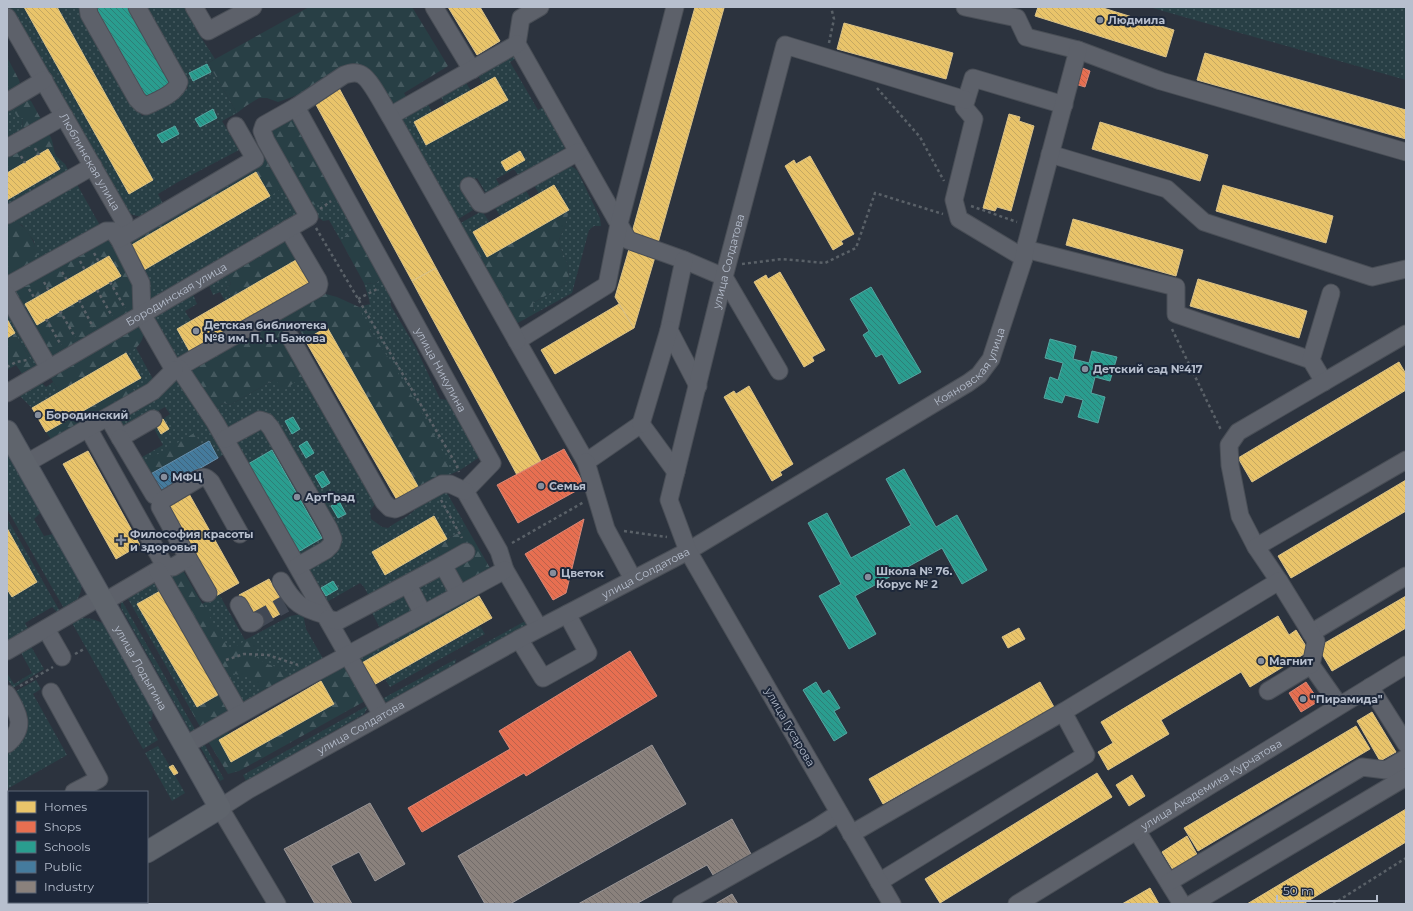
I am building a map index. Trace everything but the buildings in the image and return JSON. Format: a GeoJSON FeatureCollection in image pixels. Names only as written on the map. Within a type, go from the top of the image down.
{"type":"FeatureCollection","features":[{"type":"Feature","properties":{"kind":"main road","name":"улица Лодыгина"},"geometry":{"type":"LineString","coordinates":[[7,431],[220,808]]}},
{"type":"Feature","properties":{"kind":"main road","name":"улица Солдатова"},"geometry":{"type":"LineString","coordinates":[[148,851],[220,808]]}},
{"type":"Feature","properties":{"kind":"street"},"geometry":{"type":"LineString","coordinates":[[88,7],[89,14],[137,99],[146,106],[174,90],[179,82],[137,7]]}},
{"type":"Feature","properties":{"kind":"street"},"geometry":{"type":"LineString","coordinates":[[194,7],[208,31],[253,7]]}},
{"type":"Feature","properties":{"kind":"street"},"geometry":{"type":"LineString","coordinates":[[434,7],[472,70]]}},
{"type":"Feature","properties":{"kind":"street"},"geometry":{"type":"LineString","coordinates":[[540,7],[521,18],[517,44],[628,240],[684,260],[725,272],[778,371]]}},
{"type":"Feature","properties":{"kind":"street"},"geometry":{"type":"LineString","coordinates":[[517,341],[607,285],[619,224],[676,7]]}},
{"type":"Feature","properties":{"kind":"street"},"geometry":{"type":"LineString","coordinates":[[965,7],[1018,12],[1026,37],[1078,50],[1161,81],[1406,152]]}},
{"type":"Feature","properties":{"kind":"street","name":"Люблинская улица"},"geometry":{"type":"LineString","coordinates":[[7,17],[124,221],[119,239]]}},
{"type":"Feature","properties":{"kind":"street"},"geometry":{"type":"LineString","coordinates":[[390,116],[517,44]]}},
{"type":"Feature","properties":{"kind":"street","name":"улица Солдатова"},"geometry":{"type":"LineString","coordinates":[[220,808],[248,790],[539,628],[688,551],[669,500],[725,272],[785,45],[826,57]]}},
{"type":"Feature","properties":{"kind":"street","name":"Кояновская улица"},"geometry":{"type":"LineString","coordinates":[[688,551],[968,383],[979,375],[991,360],[1024,254],[1078,50]]}},
{"type":"Feature","properties":{"kind":"street"},"geometry":{"type":"LineString","coordinates":[[826,57],[966,100]]}},
{"type":"Feature","properties":{"kind":"street"},"geometry":{"type":"LineString","coordinates":[[309,216],[270,150],[262,131],[264,125],[296,107],[344,75],[353,72],[362,74],[369,82],[390,116],[586,462],[606,529],[633,579]]}},
{"type":"Feature","properties":{"kind":"street"},"geometry":{"type":"LineString","coordinates":[[1064,105],[973,78],[964,107],[974,120],[954,200],[959,219],[1024,254],[1176,287],[1176,314],[1311,360],[1324,382]]}},
{"type":"Feature","properties":{"kind":"street"},"geometry":{"type":"LineString","coordinates":[[7,102],[44,80]]}},
{"type":"Feature","properties":{"kind":"street","name":"улица Никулина"},"geometry":{"type":"LineString","coordinates":[[296,107],[492,463],[466,491]]}},
{"type":"Feature","properties":{"kind":"street"},"geometry":{"type":"LineString","coordinates":[[7,148],[64,116]]}},
{"type":"Feature","properties":{"kind":"street"},"geometry":{"type":"LineString","coordinates":[[236,126],[255,158]]}},
{"type":"Feature","properties":{"kind":"street"},"geometry":{"type":"LineString","coordinates":[[119,239],[270,150]]}},
{"type":"Feature","properties":{"kind":"street"},"geometry":{"type":"LineString","coordinates":[[469,186],[480,203],[484,204],[578,152]]}},
{"type":"Feature","properties":{"kind":"street"},"geometry":{"type":"LineString","coordinates":[[1050,154],[1167,189],[1204,222],[1372,277],[1406,269]]}},
{"type":"Feature","properties":{"kind":"street"},"geometry":{"type":"LineString","coordinates":[[7,216],[93,166]]}},
{"type":"Feature","properties":{"kind":"street","name":"Бородинская улица"},"geometry":{"type":"LineString","coordinates":[[7,393],[46,362],[142,314],[309,216]]}},
{"type":"Feature","properties":{"kind":"street"},"geometry":{"type":"LineString","coordinates":[[25,464],[153,391],[176,369],[318,288],[318,280],[288,229]]}},
{"type":"Feature","properties":{"kind":"street"},"geometry":{"type":"LineString","coordinates":[[7,286],[106,231],[113,231],[119,239],[141,283],[142,314],[176,369],[215,422],[382,715]]}},
{"type":"Feature","properties":{"kind":"street"},"geometry":{"type":"LineString","coordinates":[[586,462],[641,424],[669,330],[684,260]]}},
{"type":"Feature","properties":{"kind":"street"},"geometry":{"type":"LineString","coordinates":[[1311,360],[1331,293]]}},
{"type":"Feature","properties":{"kind":"street"},"geometry":{"type":"LineString","coordinates":[[7,295],[46,362]]}},
{"type":"Feature","properties":{"kind":"street"},"geometry":{"type":"LineString","coordinates":[[669,330],[698,386]]}},
{"type":"Feature","properties":{"kind":"street"},"geometry":{"type":"LineString","coordinates":[[1339,705],[1311,665],[1316,641],[1256,547],[1240,516],[1230,465],[1229,445],[1238,432],[1406,334]]}},
{"type":"Feature","properties":{"kind":"street"},"geometry":{"type":"LineString","coordinates":[[290,337],[384,502],[390,508],[395,509],[442,484],[450,484],[466,491],[499,551],[505,570],[539,628]]}},
{"type":"Feature","properties":{"kind":"street"},"geometry":{"type":"LineString","coordinates":[[108,417],[154,495]]}},
{"type":"Feature","properties":{"kind":"street"},"geometry":{"type":"LineString","coordinates":[[120,438],[153,419]]}},
{"type":"Feature","properties":{"kind":"street"},"geometry":{"type":"LineString","coordinates":[[225,439],[255,422],[260,420],[266,422],[271,428],[330,529],[333,539],[331,545],[326,550],[298,566]]}},
{"type":"Feature","properties":{"kind":"street"},"geometry":{"type":"LineString","coordinates":[[641,424],[676,472]]}},
{"type":"Feature","properties":{"kind":"street"},"geometry":{"type":"LineString","coordinates":[[88,428],[212,665],[240,714]]}},
{"type":"Feature","properties":{"kind":"street"},"geometry":{"type":"LineString","coordinates":[[1256,547],[1406,460]]}},
{"type":"Feature","properties":{"kind":"street"},"geometry":{"type":"LineString","coordinates":[[208,593],[160,507],[161,501],[202,477],[207,478],[211,482],[240,534]]}},
{"type":"Feature","properties":{"kind":"street","name":"улица Гусарова"},"geometry":{"type":"LineString","coordinates":[[688,551],[892,904]]}},
{"type":"Feature","properties":{"kind":"street"},"geometry":{"type":"LineString","coordinates":[[281,581],[289,602],[338,621],[408,585],[466,552]]}},
{"type":"Feature","properties":{"kind":"street"},"geometry":{"type":"LineString","coordinates":[[7,651],[46,629],[162,569],[173,567],[188,558]]}},
{"type":"Feature","properties":{"kind":"street"},"geometry":{"type":"LineString","coordinates":[[443,565],[459,594]]}},
{"type":"Feature","properties":{"kind":"street"},"geometry":{"type":"LineString","coordinates":[[184,746],[318,671],[505,570]]}},
{"type":"Feature","properties":{"kind":"street"},"geometry":{"type":"LineString","coordinates":[[1311,632],[1406,576]]}},
{"type":"Feature","properties":{"kind":"street"},"geometry":{"type":"LineString","coordinates":[[851,834],[1063,712],[1279,581]]}},
{"type":"Feature","properties":{"kind":"street"},"geometry":{"type":"LineString","coordinates":[[408,585],[423,614]]}},
{"type":"Feature","properties":{"kind":"street"},"geometry":{"type":"LineString","coordinates":[[239,605],[249,623],[255,621]]}},
{"type":"Feature","properties":{"kind":"street"},"geometry":{"type":"LineString","coordinates":[[520,639],[542,678],[588,653],[567,614]]}},
{"type":"Feature","properties":{"kind":"street"},"geometry":{"type":"LineString","coordinates":[[46,629],[64,659]]}},
{"type":"Feature","properties":{"kind":"street"},"geometry":{"type":"LineString","coordinates":[[1268,691],[1311,665]]}},
{"type":"Feature","properties":{"kind":"street","name":"улица Академика Курчатова"},"geometry":{"type":"LineString","coordinates":[[1017,904],[1406,665]]}},
{"type":"Feature","properties":{"kind":"street"},"geometry":{"type":"LineString","coordinates":[[1370,687],[1406,744]]}},
{"type":"Feature","properties":{"kind":"street"},"geometry":{"type":"LineString","coordinates":[[7,744],[13,739],[18,731],[20,723],[10,692]]}},
{"type":"Feature","properties":{"kind":"street"},"geometry":{"type":"LineString","coordinates":[[51,692],[99,779],[76,791]]}},
{"type":"Feature","properties":{"kind":"street"},"geometry":{"type":"LineString","coordinates":[[879,882],[1086,754],[1063,712]]}},
{"type":"Feature","properties":{"kind":"street"},"geometry":{"type":"LineString","coordinates":[[1169,882],[1362,767],[1386,770],[1406,758]]}},
{"type":"Feature","properties":{"kind":"street"},"geometry":{"type":"LineString","coordinates":[[1192,904],[1406,777]]}},
{"type":"Feature","properties":{"kind":"street","name":"улица Лодыгина"},"geometry":{"type":"LineString","coordinates":[[220,808],[277,904]]}},
{"type":"Feature","properties":{"kind":"street"},"geometry":{"type":"LineString","coordinates":[[681,904],[816,828],[839,813]]}},
{"type":"Feature","properties":{"kind":"street"},"geometry":{"type":"LineString","coordinates":[[1137,831],[1182,904]]}},
{"type":"Feature","properties":{"kind":"path"},"geometry":{"type":"LineString","coordinates":[[826,57],[834,19],[831,7]]}},
{"type":"Feature","properties":{"kind":"path"},"geometry":{"type":"LineString","coordinates":[[858,66],[920,137],[954,200],[1030,227]]}},
{"type":"Feature","properties":{"kind":"path"},"geometry":{"type":"LineString","coordinates":[[343,193],[309,216],[456,464],[466,491]]}},
{"type":"Feature","properties":{"kind":"path"},"geometry":{"type":"LineString","coordinates":[[725,272],[782,259],[825,263],[856,248],[875,193],[959,219]]}},
{"type":"Feature","properties":{"kind":"path"},"geometry":{"type":"LineString","coordinates":[[110,282],[126,309]]}},
{"type":"Feature","properties":{"kind":"path"},"geometry":{"type":"LineString","coordinates":[[358,299],[392,282]]}},
{"type":"Feature","properties":{"kind":"path"},"geometry":{"type":"LineString","coordinates":[[97,290],[112,317]]}},
{"type":"Feature","properties":{"kind":"path"},"geometry":{"type":"LineString","coordinates":[[79,300],[94,327]]}},
{"type":"Feature","properties":{"kind":"path"},"geometry":{"type":"LineString","coordinates":[[60,311],[75,338]]}},
{"type":"Feature","properties":{"kind":"path"},"geometry":{"type":"LineString","coordinates":[[46,319],[62,345]]}},
{"type":"Feature","properties":{"kind":"path"},"geometry":{"type":"LineString","coordinates":[[1169,323],[1229,445]]}},
{"type":"Feature","properties":{"kind":"path"},"geometry":{"type":"LineString","coordinates":[[7,367],[16,362],[46,362]]}},
{"type":"Feature","properties":{"kind":"path"},"geometry":{"type":"LineString","coordinates":[[434,488],[462,537],[466,552]]}},
{"type":"Feature","properties":{"kind":"path"},"geometry":{"type":"LineString","coordinates":[[499,551],[596,495]]}},
{"type":"Feature","properties":{"kind":"path"},"geometry":{"type":"LineString","coordinates":[[606,529],[667,537]]}},
{"type":"Feature","properties":{"kind":"path"},"geometry":{"type":"LineString","coordinates":[[10,692],[64,659],[84,649]]}},
{"type":"Feature","properties":{"kind":"path"},"geometry":{"type":"LineString","coordinates":[[212,665],[244,654],[268,655],[318,671]]}},
{"type":"Feature","properties":{"kind":"path"},"geometry":{"type":"LineString","coordinates":[[1333,904],[1406,858]]}},
{"type":"Feature","properties":{"kind":"green space"},"geometry":{"type":"Polygon","coordinates":[[[9,7],[85,7],[85,17],[142,116],[188,88],[142,7],[189,7],[194,17],[195,28],[215,59],[208,63],[237,113],[222,121],[239,150],[158,194],[163,204],[148,213],[139,216],[129,213],[123,209],[9,7]]]}},
{"type":"Feature","properties":{"kind":"green space"},"geometry":{"type":"Polygon","coordinates":[[[309,7],[412,7],[448,66],[404,93],[409,102],[399,106],[391,103],[368,73],[278,102],[267,98],[259,98],[237,113],[208,63],[309,7]]]}},
{"type":"Feature","properties":{"kind":"green space"},"geometry":{"type":"Polygon","coordinates":[[[1149,7],[1406,7],[1406,80],[1149,7]]]}},
{"type":"Feature","properties":{"kind":"green space"},"geometry":{"type":"Polygon","coordinates":[[[513,53],[520,56],[510,62],[538,110],[547,105],[566,140],[565,147],[560,155],[520,178],[514,169],[496,179],[502,189],[487,195],[477,178],[460,187],[473,210],[455,221],[401,119],[427,102],[432,112],[445,105],[440,95],[465,81],[471,91],[483,84],[477,74],[513,53]]]}},
{"type":"Feature","properties":{"kind":"green space"},"geometry":{"type":"Polygon","coordinates":[[[7,57],[19,80],[21,88],[7,97],[7,57]]]}},
{"type":"Feature","properties":{"kind":"green space"},"geometry":{"type":"Polygon","coordinates":[[[23,97],[31,101],[42,121],[22,131],[23,118],[19,119],[13,110],[14,102],[23,97]]]}},
{"type":"Feature","properties":{"kind":"green space"},"geometry":{"type":"Polygon","coordinates":[[[14,102],[23,118],[22,131],[7,144],[7,106],[14,102]]]}},
{"type":"Feature","properties":{"kind":"green space"},"geometry":{"type":"Polygon","coordinates":[[[294,114],[355,228],[341,241],[329,220],[323,221],[318,217],[301,189],[294,114]]]}},
{"type":"Feature","properties":{"kind":"green space"},"geometry":{"type":"Polygon","coordinates":[[[294,114],[339,199],[334,202],[329,199],[317,205],[310,204],[270,136],[270,130],[294,114]]]}},
{"type":"Feature","properties":{"kind":"green space"},"geometry":{"type":"Polygon","coordinates":[[[47,131],[52,140],[56,156],[53,158],[48,149],[7,173],[7,152],[47,131]]]}},
{"type":"Feature","properties":{"kind":"green space"},"geometry":{"type":"Polygon","coordinates":[[[56,156],[65,164],[71,175],[7,213],[7,200],[60,170],[53,158],[56,156]]]}},
{"type":"Feature","properties":{"kind":"green space"},"geometry":{"type":"Polygon","coordinates":[[[269,156],[287,185],[270,196],[256,172],[130,246],[129,237],[269,156]]]}},
{"type":"Feature","properties":{"kind":"green space"},"geometry":{"type":"Polygon","coordinates":[[[571,166],[577,170],[600,218],[601,226],[594,226],[589,230],[572,293],[534,314],[533,303],[569,282],[568,265],[558,242],[569,210],[555,185],[539,194],[534,185],[564,167],[571,166]]]}},
{"type":"Feature","properties":{"kind":"green space"},"geometry":{"type":"Polygon","coordinates":[[[75,181],[102,229],[38,266],[34,241],[22,225],[7,220],[75,181]]]}},
{"type":"Feature","properties":{"kind":"green space"},"geometry":{"type":"Polygon","coordinates":[[[287,185],[299,211],[296,216],[156,298],[151,298],[149,296],[144,270],[287,185]]]}},
{"type":"Feature","properties":{"kind":"green space"},"geometry":{"type":"Polygon","coordinates":[[[525,189],[531,199],[500,216],[494,206],[525,189]]]}},
{"type":"Feature","properties":{"kind":"green space"},"geometry":{"type":"Polygon","coordinates":[[[569,210],[565,226],[558,242],[568,265],[569,282],[533,303],[534,314],[514,325],[466,239],[473,232],[487,257],[569,210]]]}},
{"type":"Feature","properties":{"kind":"green space"},"geometry":{"type":"Polygon","coordinates":[[[482,211],[490,223],[473,232],[466,239],[459,224],[482,211]]]}},
{"type":"Feature","properties":{"kind":"green space"},"geometry":{"type":"Polygon","coordinates":[[[7,221],[15,222],[23,226],[29,233],[37,253],[38,266],[105,234],[134,284],[135,307],[132,312],[49,360],[7,286],[7,221]],[[109,256],[25,304],[121,276],[109,256]]]}},
{"type":"Feature","properties":{"kind":"green space"},"geometry":{"type":"Polygon","coordinates":[[[355,228],[383,278],[374,284],[364,283],[341,241],[355,228]]]}},
{"type":"Feature","properties":{"kind":"green space"},"geometry":{"type":"Polygon","coordinates":[[[286,238],[313,280],[310,284],[296,260],[232,297],[226,288],[231,284],[226,272],[286,238]]]}},
{"type":"Feature","properties":{"kind":"green space"},"geometry":{"type":"Polygon","coordinates":[[[226,272],[231,284],[226,288],[232,297],[225,301],[220,292],[213,295],[208,283],[226,272]]]}},
{"type":"Feature","properties":{"kind":"green space"},"geometry":{"type":"Polygon","coordinates":[[[383,278],[390,295],[391,306],[416,348],[440,399],[448,400],[481,456],[463,468],[442,477],[395,369],[363,318],[359,307],[370,304],[364,283],[374,284],[383,278]]]}},
{"type":"Feature","properties":{"kind":"green space"},"geometry":{"type":"Polygon","coordinates":[[[192,292],[197,304],[185,311],[191,321],[191,354],[177,364],[153,320],[154,314],[192,292]]]}},
{"type":"Feature","properties":{"kind":"green space"},"geometry":{"type":"Polygon","coordinates":[[[322,293],[337,297],[359,307],[371,332],[411,394],[438,443],[450,469],[442,477],[419,488],[327,327],[305,340],[299,328],[283,331],[335,433],[312,395],[303,376],[283,391],[275,379],[230,405],[224,403],[213,409],[188,367],[322,293]]]}},
{"type":"Feature","properties":{"kind":"green space"},"geometry":{"type":"Polygon","coordinates":[[[7,301],[43,364],[35,368],[7,319],[7,301]]]}},
{"type":"Feature","properties":{"kind":"green space"},"geometry":{"type":"Polygon","coordinates":[[[136,325],[142,330],[143,336],[141,342],[136,348],[59,392],[49,375],[136,325]]]}},
{"type":"Feature","properties":{"kind":"green space"},"geometry":{"type":"Polygon","coordinates":[[[15,333],[35,368],[23,375],[16,365],[7,370],[7,338],[15,333]]]}},
{"type":"Feature","properties":{"kind":"green space"},"geometry":{"type":"Polygon","coordinates":[[[136,348],[154,381],[136,395],[130,384],[140,377],[126,353],[136,348]]]}},
{"type":"Feature","properties":{"kind":"green space"},"geometry":{"type":"Polygon","coordinates":[[[176,375],[226,453],[218,458],[209,441],[199,446],[196,433],[139,465],[137,460],[163,445],[152,425],[155,423],[161,434],[169,429],[163,419],[170,414],[165,407],[127,429],[125,429],[117,420],[176,375]]]}},
{"type":"Feature","properties":{"kind":"green space"},"geometry":{"type":"Polygon","coordinates":[[[303,376],[312,395],[374,499],[375,504],[370,511],[371,519],[382,527],[388,528],[417,508],[416,502],[444,491],[447,493],[467,528],[447,539],[434,516],[372,553],[386,575],[435,546],[443,560],[369,596],[360,583],[325,603],[305,567],[340,548],[341,542],[269,421],[227,428],[213,409],[224,403],[230,405],[275,379],[303,376]]]}},
{"type":"Feature","properties":{"kind":"green space"},"geometry":{"type":"Polygon","coordinates":[[[39,380],[46,387],[53,382],[59,392],[32,408],[17,393],[39,380]]]}},
{"type":"Feature","properties":{"kind":"green space"},"geometry":{"type":"Polygon","coordinates":[[[130,384],[136,395],[53,442],[46,432],[130,384]]]}},
{"type":"Feature","properties":{"kind":"green space"},"geometry":{"type":"Polygon","coordinates":[[[262,427],[326,541],[301,557],[298,552],[322,538],[272,451],[248,464],[237,445],[237,440],[262,427]]]}},
{"type":"Feature","properties":{"kind":"green space"},"geometry":{"type":"Polygon","coordinates":[[[196,432],[199,446],[147,476],[139,465],[196,432]]]}},
{"type":"Feature","properties":{"kind":"green space"},"geometry":{"type":"Polygon","coordinates":[[[7,454],[41,512],[34,519],[44,536],[53,534],[82,584],[77,600],[66,612],[7,509],[7,454]]]}},
{"type":"Feature","properties":{"kind":"green space"},"geometry":{"type":"Polygon","coordinates":[[[7,518],[62,615],[60,615],[52,607],[25,623],[30,632],[7,645],[7,591],[12,597],[37,582],[7,528],[7,518]]]}},
{"type":"Feature","properties":{"kind":"green space"},"geometry":{"type":"Polygon","coordinates":[[[467,528],[490,568],[471,579],[460,589],[435,546],[467,528]]]}},
{"type":"Feature","properties":{"kind":"green space"},"geometry":{"type":"Polygon","coordinates":[[[181,567],[229,650],[245,641],[251,641],[256,645],[256,657],[267,664],[280,668],[286,678],[278,687],[266,691],[260,688],[247,675],[238,675],[230,672],[217,663],[169,575],[181,567]]]}},
{"type":"Feature","properties":{"kind":"green space"},"geometry":{"type":"Polygon","coordinates":[[[443,569],[456,592],[426,607],[416,586],[443,569]]]}},
{"type":"Feature","properties":{"kind":"green space"},"geometry":{"type":"Polygon","coordinates":[[[169,575],[202,604],[219,594],[245,640],[290,616],[303,614],[306,629],[325,662],[242,704],[169,575]]]}},
{"type":"Feature","properties":{"kind":"green space"},"geometry":{"type":"Polygon","coordinates":[[[156,580],[162,590],[137,604],[197,707],[202,730],[127,597],[156,580]]]}},
{"type":"Feature","properties":{"kind":"green space"},"geometry":{"type":"Polygon","coordinates":[[[476,590],[479,596],[360,664],[358,655],[476,590]]]}},
{"type":"Feature","properties":{"kind":"green space"},"geometry":{"type":"Polygon","coordinates":[[[402,592],[417,611],[382,632],[370,609],[402,592]]]}},
{"type":"Feature","properties":{"kind":"green space"},"geometry":{"type":"Polygon","coordinates":[[[122,601],[197,733],[193,736],[121,608],[122,601]]]}},
{"type":"Feature","properties":{"kind":"green space"},"geometry":{"type":"Polygon","coordinates":[[[79,618],[92,619],[104,624],[153,711],[152,720],[148,722],[158,740],[143,749],[72,623],[79,618]]]}},
{"type":"Feature","properties":{"kind":"green space"},"geometry":{"type":"Polygon","coordinates":[[[529,619],[531,622],[475,653],[469,652],[529,619]]]}},
{"type":"Feature","properties":{"kind":"green space"},"geometry":{"type":"Polygon","coordinates":[[[480,626],[485,634],[390,687],[385,679],[372,686],[480,626]]]}},
{"type":"Feature","properties":{"kind":"green space"},"geometry":{"type":"Polygon","coordinates":[[[29,643],[44,669],[13,688],[7,678],[7,673],[14,684],[32,673],[19,649],[29,643]]]}},
{"type":"Feature","properties":{"kind":"green space"},"geometry":{"type":"Polygon","coordinates":[[[456,659],[455,664],[387,702],[380,700],[456,659]]]}},
{"type":"Feature","properties":{"kind":"green space"},"geometry":{"type":"Polygon","coordinates":[[[343,663],[365,701],[239,771],[228,774],[206,738],[226,727],[229,734],[219,740],[231,761],[334,704],[318,676],[343,663]]]}},
{"type":"Feature","properties":{"kind":"green space"},"geometry":{"type":"Polygon","coordinates":[[[36,680],[41,689],[33,694],[67,755],[7,789],[7,749],[22,733],[26,727],[28,718],[16,691],[36,680]]]}},
{"type":"Feature","properties":{"kind":"green space"},"geometry":{"type":"Polygon","coordinates":[[[221,693],[232,712],[202,730],[191,710],[221,693]]]}},
{"type":"Feature","properties":{"kind":"green space"},"geometry":{"type":"Polygon","coordinates":[[[367,706],[364,714],[246,781],[243,775],[367,706]]]}},
{"type":"Feature","properties":{"kind":"green space"},"geometry":{"type":"Polygon","coordinates":[[[202,740],[224,779],[220,781],[198,743],[202,740]]]}},
{"type":"Feature","properties":{"kind":"green space"},"geometry":{"type":"Polygon","coordinates":[[[158,746],[185,793],[172,801],[145,753],[158,746]]]}},
{"type":"Feature","properties":{"kind":"tunnel"},"geometry":{"type":"LineString","coordinates":[[255,621],[285,604]]}},
{"type":"Feature","properties":{"kind":"place","name":"Людмила"},"geometry":{"type":"Point","coordinates":[1100,20]}},
{"type":"Feature","properties":{"kind":"place","name":"Детская библиотека №8 им. П. П. Бажова"},"geometry":{"type":"Point","coordinates":[196,331]}},
{"type":"Feature","properties":{"kind":"place","name":"Детский сад №417"},"geometry":{"type":"Point","coordinates":[1085,369]}},
{"type":"Feature","properties":{"kind":"place","name":"Бородинский"},"geometry":{"type":"Point","coordinates":[38,415]}},
{"type":"Feature","properties":{"kind":"place","name":"МФЦ"},"geometry":{"type":"Point","coordinates":[164,477]}},
{"type":"Feature","properties":{"kind":"place","name":"Семья"},"geometry":{"type":"Point","coordinates":[541,486]}},
{"type":"Feature","properties":{"kind":"place","name":"АртГрад"},"geometry":{"type":"Point","coordinates":[297,497]}},
{"type":"Feature","properties":{"kind":"place","name":"Философия красоты и здоровья"},"geometry":{"type":"Point","coordinates":[121,540]}},
{"type":"Feature","properties":{"kind":"place","name":"Цветок"},"geometry":{"type":"Point","coordinates":[553,573]}},
{"type":"Feature","properties":{"kind":"place","name":"Школа № 76. Корус № 2"},"geometry":{"type":"Point","coordinates":[868,577]}},
{"type":"Feature","properties":{"kind":"place","name":"Магнит"},"geometry":{"type":"Point","coordinates":[1261,661]}},
{"type":"Feature","properties":{"kind":"place","name":"\"Пирамида\""},"geometry":{"type":"Point","coordinates":[1303,699]}}]}
